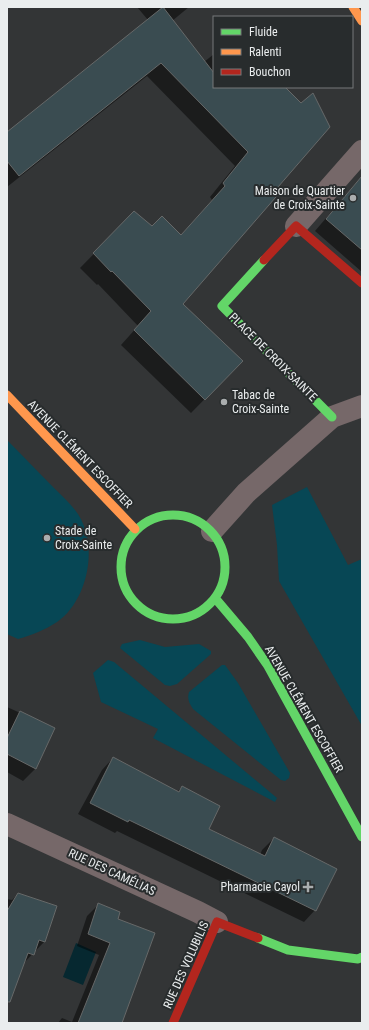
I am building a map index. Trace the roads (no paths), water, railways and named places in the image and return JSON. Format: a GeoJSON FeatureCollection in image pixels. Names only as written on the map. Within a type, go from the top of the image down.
{"type":"FeatureCollection","features":[{"type":"Feature","properties":{"kind":"main road"},"geometry":{"type":"LineString","coordinates":[[353,7],[362,21]]}},
{"type":"Feature","properties":{"kind":"main road"},"geometry":{"type":"LineString","coordinates":[[296,226],[362,283]]}},
{"type":"Feature","properties":{"kind":"main road","name":"PLACE DE CROIX-SAINTE"},"geometry":{"type":"LineString","coordinates":[[296,226],[222,306],[332,417]]}},
{"type":"Feature","properties":{"kind":"main road","name":"AVENUE CLÉMENT ESCOFFIER"},"geometry":{"type":"LineString","coordinates":[[7,396],[135,530]]}},
{"type":"Feature","properties":{"kind":"main road"},"geometry":{"type":"LineString","coordinates":[[166,514],[183,515],[199,520],[212,531],[222,547],[226,564],[223,582],[216,598],[202,611],[185,618],[167,619],[149,614],[130,598],[125,590],[120,574],[121,558],[126,543],[135,530],[149,519],[166,514]]}},
{"type":"Feature","properties":{"kind":"main road","name":"AVENUE CLÉMENT ESCOFFIER"},"geometry":{"type":"LineString","coordinates":[[216,598],[248,636],[268,666],[362,837]]}},
{"type":"Feature","properties":{"kind":"main road","name":"RUE DES VOLUBILIS"},"geometry":{"type":"LineString","coordinates":[[173,1023],[217,922],[288,950],[358,958],[362,957]]}},
{"type":"Feature","properties":{"kind":"street","name":"PLACE DE CROIX-SAINTE"},"geometry":{"type":"LineString","coordinates":[[296,226],[362,151]]}},
{"type":"Feature","properties":{"kind":"street"},"geometry":{"type":"LineString","coordinates":[[212,531],[246,493],[332,417],[362,406]]}},
{"type":"Feature","properties":{"kind":"street","name":"RUE DES CAMÉLIAS"},"geometry":{"type":"LineString","coordinates":[[7,824],[217,922]]}},
{"type":"Feature","properties":{"kind":"place","name":"Maison de Quartier de Croix-Sainte"},"geometry":{"type":"Point","coordinates":[353,198]}},
{"type":"Feature","properties":{"kind":"place","name":"Tabac de Croix-Sainte"},"geometry":{"type":"Point","coordinates":[224,402]}},
{"type":"Feature","properties":{"kind":"place","name":"Stade de Croix-Sainte"},"geometry":{"type":"Point","coordinates":[47,538]}},
{"type":"Feature","properties":{"kind":"place","name":"Pharmacie Cayol"},"geometry":{"type":"Point","coordinates":[308,887]}}]}
